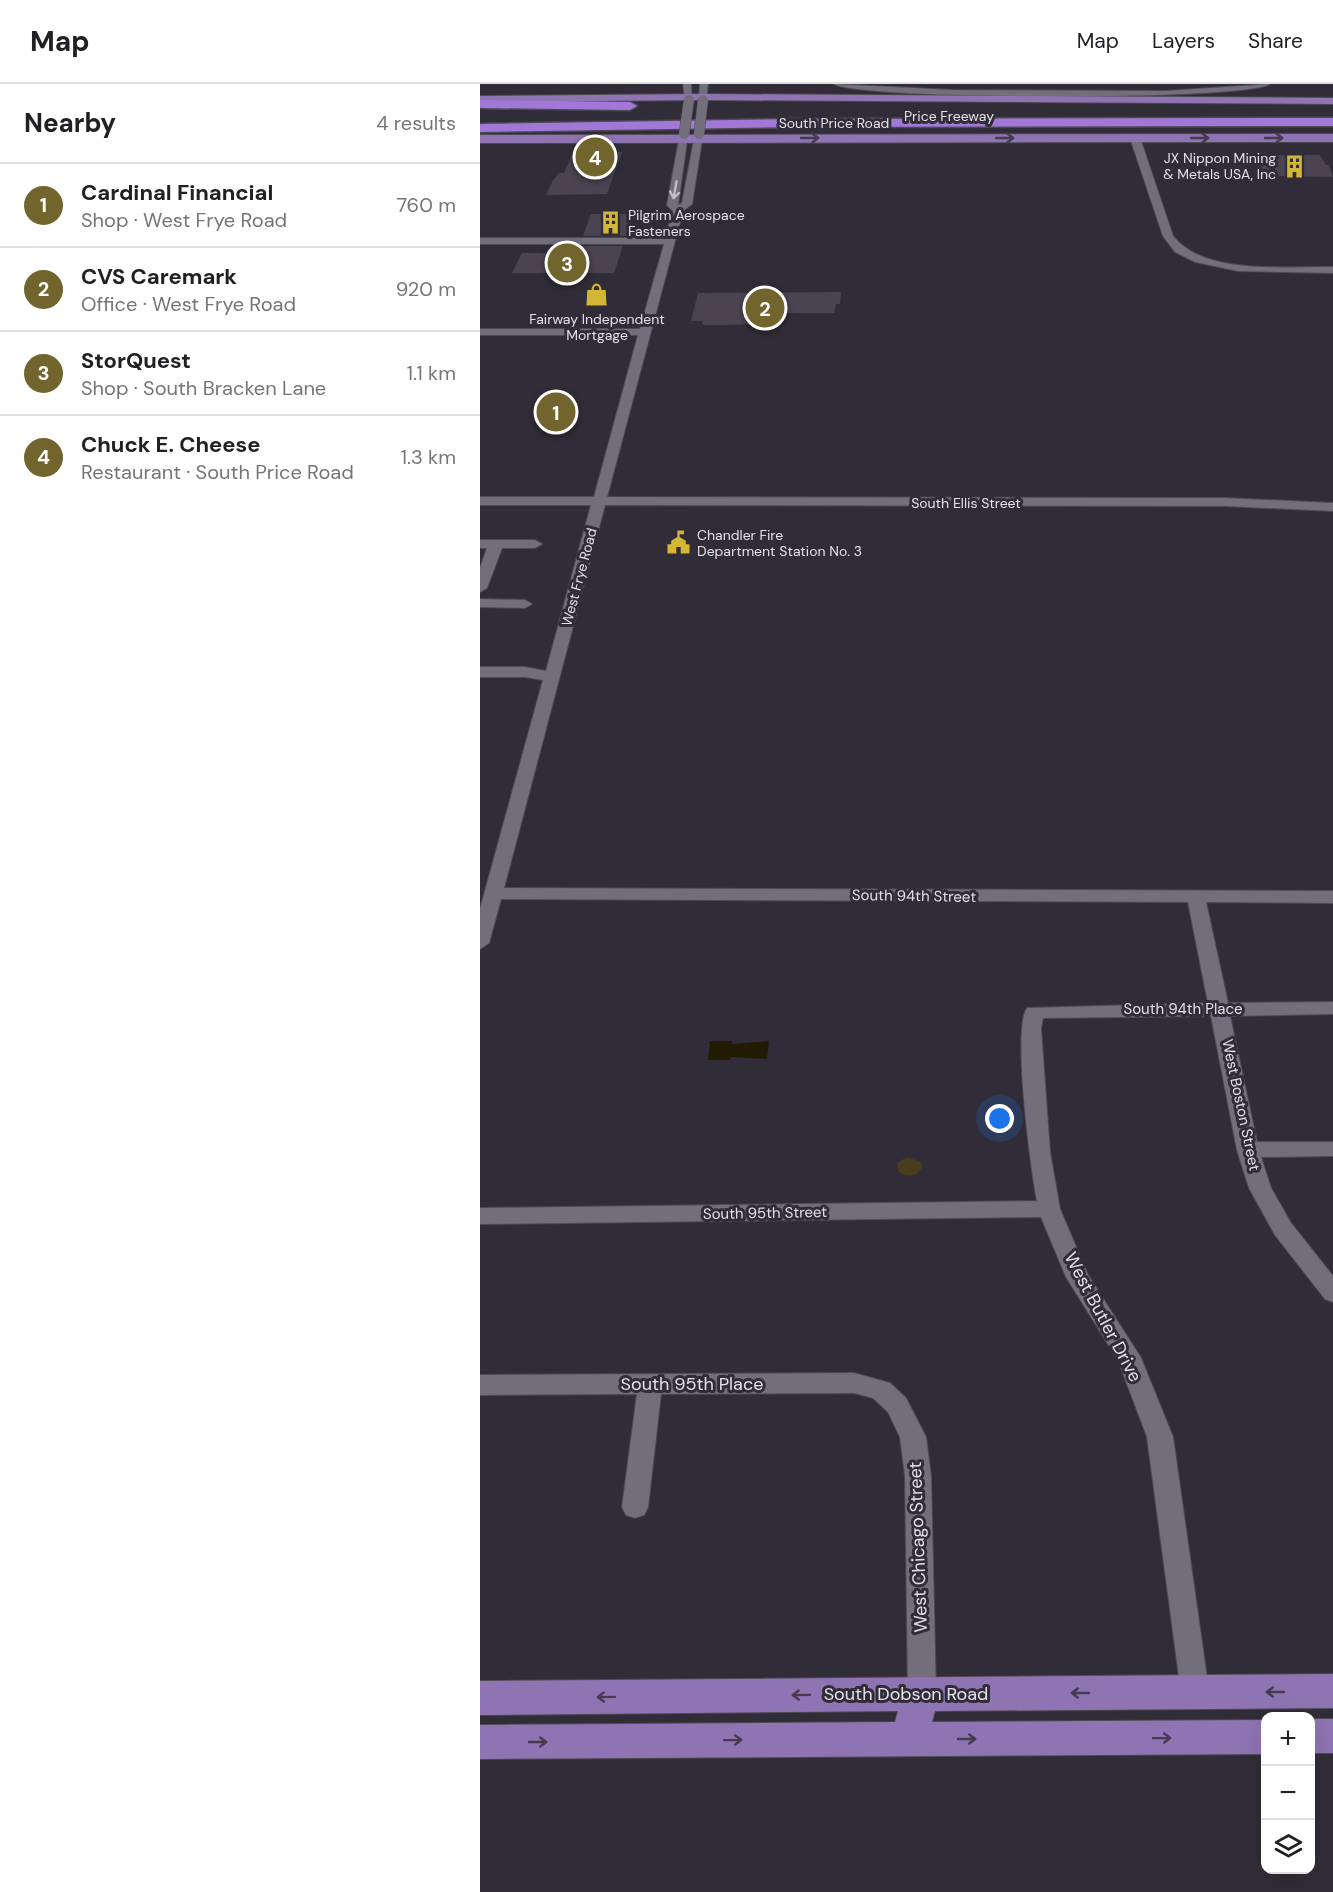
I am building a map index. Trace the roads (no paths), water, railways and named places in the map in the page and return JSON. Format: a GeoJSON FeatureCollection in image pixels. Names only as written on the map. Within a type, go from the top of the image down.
{"type":"FeatureCollection","features":[{"type":"Feature","properties":{"kind":"highway"},"geometry":{"type":"LineString","coordinates":[[480,101],[1101,116]]}},
{"type":"Feature","properties":{"kind":"highway","name":"Price Freeway"},"geometry":{"type":"LineString","coordinates":[[480,120],[565,115],[1061,123],[1333,122]]}},
{"type":"Feature","properties":{"kind":"highway","name":"Price Freeway"},"geometry":{"type":"LineString","coordinates":[[775,120],[1333,115]]}},
{"type":"Feature","properties":{"kind":"highway"},"geometry":{"type":"LineString","coordinates":[[480,120],[775,120]]}},
{"type":"Feature","properties":{"kind":"highway"},"geometry":{"type":"LineString","coordinates":[[480,134],[1061,123]]}},
{"type":"Feature","properties":{"kind":"main road","name":"South Price Road"},"geometry":{"type":"LineString","coordinates":[[480,101],[689,99],[1333,101]]}},
{"type":"Feature","properties":{"kind":"main road","name":"South Price Road"},"geometry":{"type":"LineString","coordinates":[[480,139],[698,136],[1333,138]]}},
{"type":"Feature","properties":{"kind":"main road","name":"South Dobson Road"},"geometry":{"type":"LineString","coordinates":[[480,1698],[1333,1691]]}},
{"type":"Feature","properties":{"kind":"main road"},"geometry":{"type":"LineString","coordinates":[[908,1739],[922,1694]]}},
{"type":"Feature","properties":{"kind":"main road"},"geometry":{"type":"LineString","coordinates":[[1315,1736],[1333,1736]]}},
{"type":"Feature","properties":{"kind":"main road"},"geometry":{"type":"LineString","coordinates":[[480,1742],[1261,1737]]}},
{"type":"Feature","properties":{"kind":"street","name":"West Frye Road"},"geometry":{"type":"LineString","coordinates":[[678,210],[672,205],[689,99],[687,84]]}},
{"type":"Feature","properties":{"kind":"street","name":"West Frye Road"},"geometry":{"type":"LineString","coordinates":[[480,943],[489,895],[552,677],[678,210],[687,204],[704,99],[704,84]]}},
{"type":"Feature","properties":{"kind":"street"},"geometry":{"type":"LineString","coordinates":[[838,84],[911,91],[1148,93],[1209,92],[1266,84]]}},
{"type":"Feature","properties":{"kind":"street"},"geometry":{"type":"LineString","coordinates":[[1136,138],[1169,238],[1175,247],[1188,255],[1219,265],[1246,269],[1333,270]]}},
{"type":"Feature","properties":{"kind":"street"},"geometry":{"type":"LineString","coordinates":[[678,167],[692,167]]}},
{"type":"Feature","properties":{"kind":"street"},"geometry":{"type":"LineString","coordinates":[[480,242],[670,241]]}},
{"type":"Feature","properties":{"kind":"street"},"geometry":{"type":"LineString","coordinates":[[480,332],[646,332]]}},
{"type":"Feature","properties":{"kind":"street","name":"South Ellis Street"},"geometry":{"type":"LineString","coordinates":[[480,501],[1235,502],[1333,507]]}},
{"type":"Feature","properties":{"kind":"street"},"geometry":{"type":"LineString","coordinates":[[480,544],[535,544]]}},
{"type":"Feature","properties":{"kind":"street"},"geometry":{"type":"LineString","coordinates":[[480,588],[496,544]]}},
{"type":"Feature","properties":{"kind":"street"},"geometry":{"type":"LineString","coordinates":[[480,603],[525,604]]}},
{"type":"Feature","properties":{"kind":"street"},"geometry":{"type":"LineString","coordinates":[[480,672],[525,672],[552,677]]}},
{"type":"Feature","properties":{"kind":"street"},"geometry":{"type":"LineString","coordinates":[[480,682],[521,682],[552,677]]}},
{"type":"Feature","properties":{"kind":"street","name":"South 94th Street"},"geometry":{"type":"LineString","coordinates":[[489,895],[1333,897]]}},
{"type":"Feature","properties":{"kind":"street","name":"West Boston Street"},"geometry":{"type":"LineString","coordinates":[[1196,897],[1248,1150],[1260,1188],[1283,1229],[1333,1293]]}},
{"type":"Feature","properties":{"kind":"street","name":"South 94th Place"},"geometry":{"type":"LineString","coordinates":[[1034,1012],[1333,1008]]}},
{"type":"Feature","properties":{"kind":"street","name":"West Butler Drive"},"geometry":{"type":"LineString","coordinates":[[1034,1012],[1030,1028],[1039,1141],[1049,1209],[1078,1277],[1129,1358],[1160,1437],[1195,1692]]}},
{"type":"Feature","properties":{"kind":"street"},"geometry":{"type":"LineString","coordinates":[[1248,1150],[1333,1149]]}},
{"type":"Feature","properties":{"kind":"street","name":"South 95th Street"},"geometry":{"type":"LineString","coordinates":[[480,1216],[1049,1209]]}},
{"type":"Feature","properties":{"kind":"street","name":"South 95th Place"},"geometry":{"type":"LineString","coordinates":[[480,1385],[854,1383],[880,1390],[897,1405]]}},
{"type":"Feature","properties":{"kind":"street"},"geometry":{"type":"LineString","coordinates":[[634,1507],[650,1384]]}},
{"type":"Feature","properties":{"kind":"street","name":"West Chicago Street"},"geometry":{"type":"LineString","coordinates":[[897,1405],[913,1437],[918,1476],[922,1694]]}},
{"type":"Feature","properties":{"kind":"place","name":"Chuck E. Cheese"},"geometry":{"type":"Point","coordinates":[595,157]}},
{"type":"Feature","properties":{"kind":"place","name":"JX Nippon Mining & Metals USA, Inc"},"geometry":{"type":"Point","coordinates":[1294,166]}},
{"type":"Feature","properties":{"kind":"place","name":"Pilgrim Aerospace Fasteners"},"geometry":{"type":"Point","coordinates":[610,223]}},
{"type":"Feature","properties":{"kind":"place","name":"StorQuest"},"geometry":{"type":"Point","coordinates":[567,263]}},
{"type":"Feature","properties":{"kind":"place","name":"Fairway Independent Mortgage"},"geometry":{"type":"Point","coordinates":[597,295]}},
{"type":"Feature","properties":{"kind":"place","name":"CVS Caremark"},"geometry":{"type":"Point","coordinates":[765,308]}},
{"type":"Feature","properties":{"kind":"place","name":"Cardinal Financial"},"geometry":{"type":"Point","coordinates":[556,412]}},
{"type":"Feature","properties":{"kind":"place","name":"Chandler Fire Department Station No. 3"},"geometry":{"type":"Point","coordinates":[679,543]}}]}
